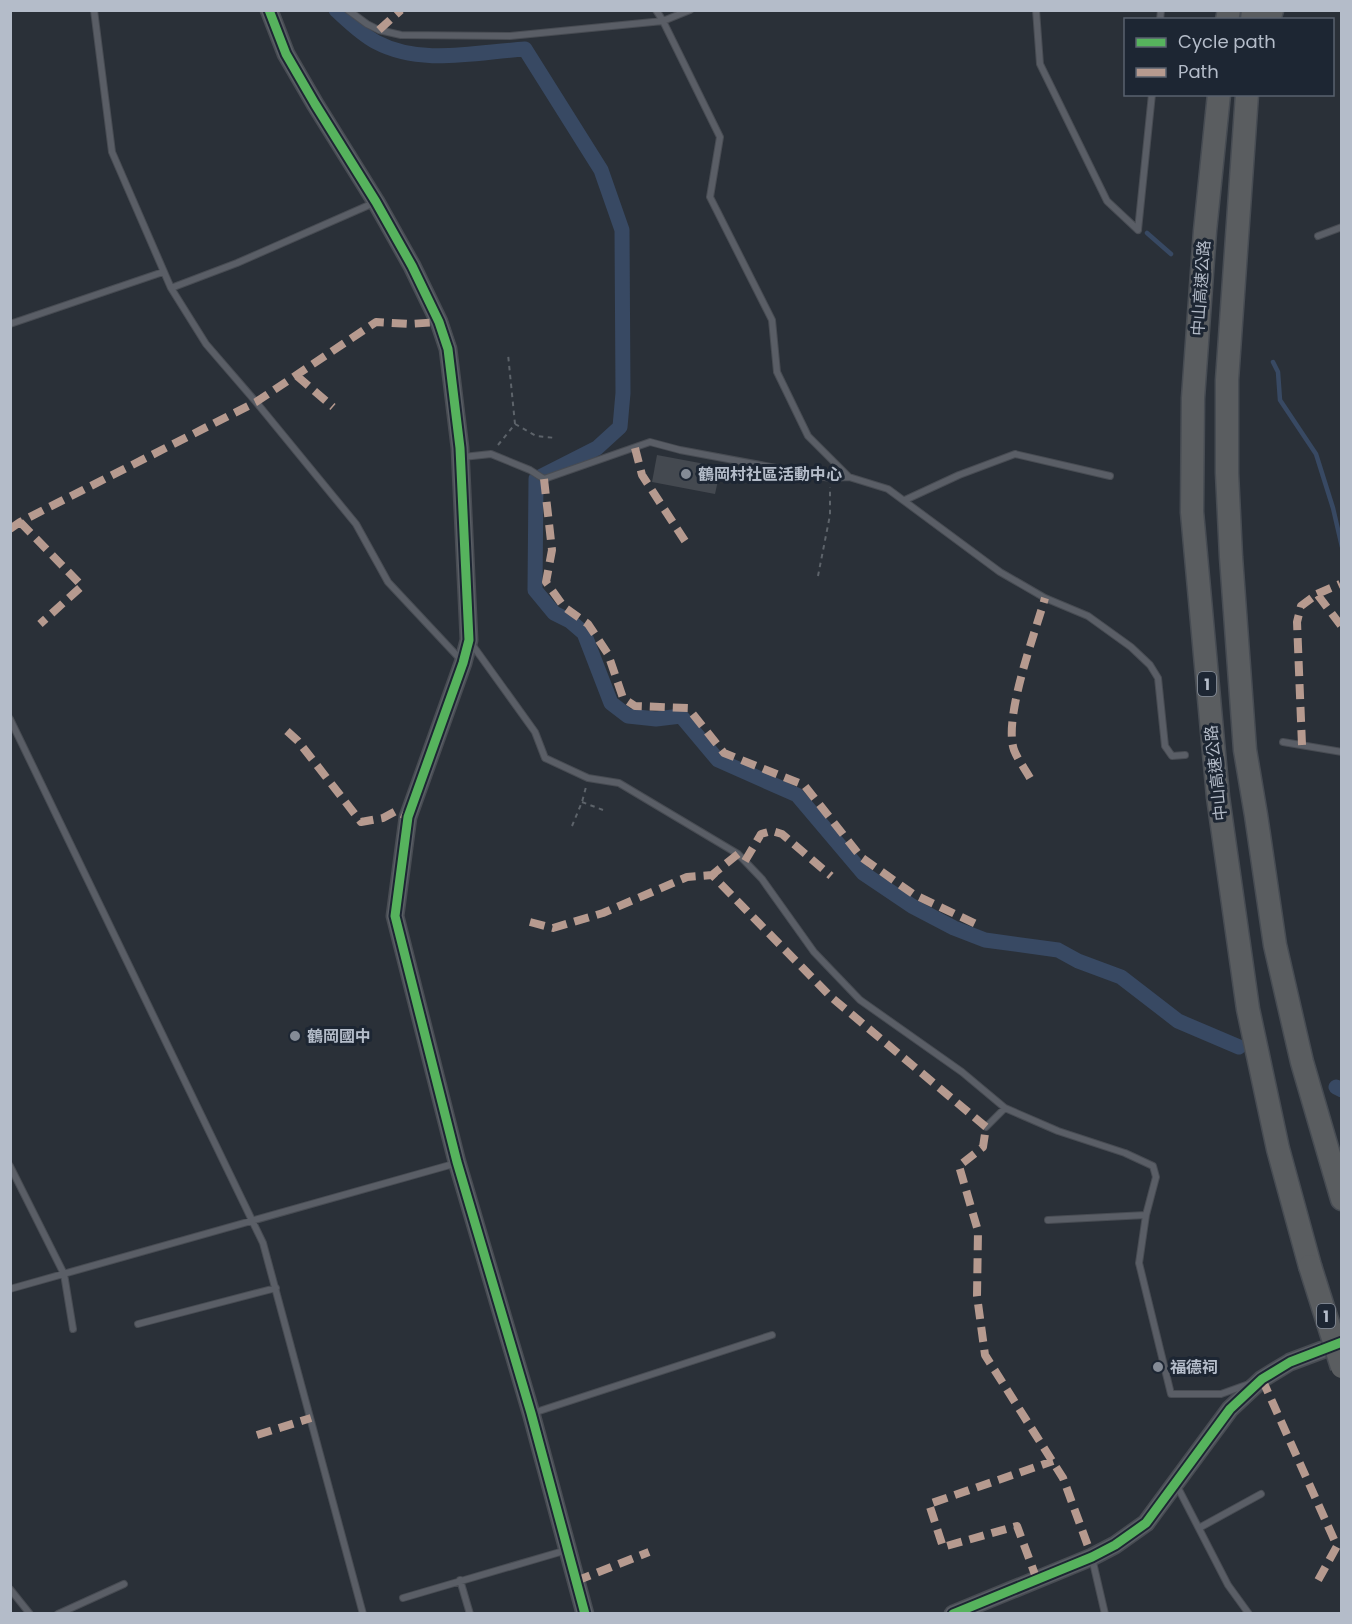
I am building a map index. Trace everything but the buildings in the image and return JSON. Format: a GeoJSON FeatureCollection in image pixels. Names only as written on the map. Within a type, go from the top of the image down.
{"type":"FeatureCollection","features":[{"type":"Feature","properties":{"kind":"highway","name":"中山高速公路"},"geometry":{"type":"LineString","coordinates":[[1219,96],[1205,231],[1193,398],[1192,512],[1218,797],[1248,1009],[1278,1149],[1341,1367]]}},
{"type":"Feature","properties":{"kind":"highway","name":"中山高速公路"},"geometry":{"type":"LineString","coordinates":[[1248,99],[1227,380],[1230,547],[1245,750],[1275,945],[1302,1062],[1341,1199]]}},
{"type":"Feature","properties":{"kind":"street"},"geometry":{"type":"LineString","coordinates":[[269,10],[285,54],[376,202],[412,266],[439,322],[448,349],[460,457],[469,640],[463,663],[408,817],[395,916],[458,1162],[531,1413],[585,1614]]}},
{"type":"Feature","properties":{"kind":"street"},"geometry":{"type":"LineString","coordinates":[[953,1614],[1092,1557],[1115,1545],[1146,1523],[1230,1409],[1262,1379],[1290,1362],[1322,1350]]}},
{"type":"Feature","properties":{"kind":"lane"},"geometry":{"type":"LineString","coordinates":[[94,10],[112,152],[171,288],[206,344],[356,524],[388,582],[463,663]]}},
{"type":"Feature","properties":{"kind":"lane"},"geometry":{"type":"LineString","coordinates":[[348,10],[379,30],[401,35],[510,36],[663,21],[690,10]]}},
{"type":"Feature","properties":{"kind":"lane"},"geometry":{"type":"LineString","coordinates":[[656,10],[720,137],[710,197],[772,320],[777,372],[808,436],[849,477]]}},
{"type":"Feature","properties":{"kind":"lane"},"geometry":{"type":"LineString","coordinates":[[1036,10],[1040,64],[1107,201],[1138,230],[1152,96]]}},
{"type":"Feature","properties":{"kind":"lane"},"geometry":{"type":"LineString","coordinates":[[171,288],[237,263],[376,202]]}},
{"type":"Feature","properties":{"kind":"lane"},"geometry":{"type":"LineString","coordinates":[[1318,236],[1341,227]]}},
{"type":"Feature","properties":{"kind":"lane"},"geometry":{"type":"LineString","coordinates":[[10,324],[164,272]]}},
{"type":"Feature","properties":{"kind":"lane"},"geometry":{"type":"LineString","coordinates":[[460,457],[491,454],[530,470],[544,479],[650,442],[680,450],[830,478],[849,477],[888,489],[1000,572],[1045,598],[1088,616],[1131,647],[1150,665],[1158,678],[1165,746],[1172,756],[1185,755]]}},
{"type":"Feature","properties":{"kind":"lane"},"geometry":{"type":"LineString","coordinates":[[905,500],[959,475],[1015,454],[1110,477]]}},
{"type":"Feature","properties":{"kind":"lane"},"geometry":{"type":"LineString","coordinates":[[469,640],[535,732],[545,758],[588,778],[619,783],[738,854],[762,879],[814,952],[860,1000],[962,1072],[1005,1108],[1058,1131],[1125,1153],[1153,1166],[1156,1177],[1146,1215],[1139,1263],[1171,1394],[1221,1394],[1262,1379]]}},
{"type":"Feature","properties":{"kind":"lane"},"geometry":{"type":"LineString","coordinates":[[10,719],[263,1243],[363,1614]]}},
{"type":"Feature","properties":{"kind":"lane"},"geometry":{"type":"LineString","coordinates":[[1283,742],[1341,752]]}},
{"type":"Feature","properties":{"kind":"lane"},"geometry":{"type":"LineString","coordinates":[[986,1127],[1005,1108]]}},
{"type":"Feature","properties":{"kind":"lane"},"geometry":{"type":"LineString","coordinates":[[10,1289],[458,1162]]}},
{"type":"Feature","properties":{"kind":"lane"},"geometry":{"type":"LineString","coordinates":[[10,1166],[64,1274],[73,1329]]}},
{"type":"Feature","properties":{"kind":"lane"},"geometry":{"type":"LineString","coordinates":[[1048,1220],[1146,1215]]}},
{"type":"Feature","properties":{"kind":"lane"},"geometry":{"type":"LineString","coordinates":[[138,1324],[276,1288]]}},
{"type":"Feature","properties":{"kind":"lane"},"geometry":{"type":"LineString","coordinates":[[531,1413],[772,1335]]}},
{"type":"Feature","properties":{"kind":"lane"},"geometry":{"type":"LineString","coordinates":[[1176,1483],[1228,1585],[1249,1614]]}},
{"type":"Feature","properties":{"kind":"lane"},"geometry":{"type":"LineString","coordinates":[[1199,1528],[1261,1494]]}},
{"type":"Feature","properties":{"kind":"lane"},"geometry":{"type":"LineString","coordinates":[[403,1599],[460,1580],[568,1550]]}},
{"type":"Feature","properties":{"kind":"lane"},"geometry":{"type":"LineString","coordinates":[[1092,1557],[1105,1614]]}},
{"type":"Feature","properties":{"kind":"lane"},"geometry":{"type":"LineString","coordinates":[[460,1580],[470,1614]]}},
{"type":"Feature","properties":{"kind":"lane"},"geometry":{"type":"LineString","coordinates":[[58,1614],[124,1584]]}},
{"type":"Feature","properties":{"kind":"lane"},"geometry":{"type":"LineString","coordinates":[[10,1589],[30,1614]]}},
{"type":"Feature","properties":{"kind":"path"},"geometry":{"type":"LineString","coordinates":[[491,454],[515,424],[508,354]]}},
{"type":"Feature","properties":{"kind":"path"},"geometry":{"type":"LineString","coordinates":[[515,424],[536,436],[556,438]]}},
{"type":"Feature","properties":{"kind":"path"},"geometry":{"type":"LineString","coordinates":[[818,576],[830,515],[830,478]]}},
{"type":"Feature","properties":{"kind":"path"},"geometry":{"type":"LineString","coordinates":[[572,826],[582,802],[588,778]]}},
{"type":"Feature","properties":{"kind":"path"},"geometry":{"type":"LineString","coordinates":[[582,802],[603,810]]}},
{"type":"Feature","properties":{"kind":"waterway"},"geometry":{"type":"LineString","coordinates":[[336,10],[376,42],[411,54],[449,56],[525,49],[601,170],[622,230],[623,393],[620,427],[597,448],[536,479],[535,590],[554,613],[570,621],[584,633],[611,703],[628,716],[656,719],[681,716],[718,760],[797,795],[863,873],[912,906],[954,928],[985,940],[1058,950],[1078,961],[1121,977],[1178,1021],[1239,1047]]}},
{"type":"Feature","properties":{"kind":"waterway"},"geometry":{"type":"LineString","coordinates":[[1147,233],[1171,254]]}},
{"type":"Feature","properties":{"kind":"waterway"},"geometry":{"type":"LineString","coordinates":[[1273,362],[1278,372],[1280,400],[1316,454],[1333,508],[1342,547]]}},
{"type":"Feature","properties":{"kind":"waterway"},"geometry":{"type":"LineString","coordinates":[[1336,1087],[1342,1090]]}},
{"type":"Feature","properties":{"kind":"marked path"},"geometry":{"type":"LineString","coordinates":[[379,30],[401,10]]}},
{"type":"Feature","properties":{"kind":"marked path"},"geometry":{"type":"LineString","coordinates":[[10,529],[256,402],[376,322],[409,324],[439,322]]}},
{"type":"Feature","properties":{"kind":"marked path"},"geometry":{"type":"LineString","coordinates":[[297,376],[333,407]]}},
{"type":"Feature","properties":{"kind":"marked path"},"geometry":{"type":"LineString","coordinates":[[635,448],[642,475],[685,541]]}},
{"type":"Feature","properties":{"kind":"marked path"},"geometry":{"type":"LineString","coordinates":[[544,479],[552,550],[546,582],[564,607],[588,624],[608,654],[623,698],[635,706],[688,708],[724,753],[804,785],[861,857],[913,894],[978,925]]}},
{"type":"Feature","properties":{"kind":"marked path"},"geometry":{"type":"LineString","coordinates":[[20,522],[82,586],[40,624]]}},
{"type":"Feature","properties":{"kind":"marked path"},"geometry":{"type":"LineString","coordinates":[[1317,594],[1340,584]]}},
{"type":"Feature","properties":{"kind":"marked path"},"geometry":{"type":"LineString","coordinates":[[1302,745],[1297,622],[1301,606],[1317,594],[1342,627]]}},
{"type":"Feature","properties":{"kind":"marked path"},"geometry":{"type":"LineString","coordinates":[[1030,778],[1014,750],[1013,718],[1016,697],[1045,598]]}},
{"type":"Feature","properties":{"kind":"marked path"},"geometry":{"type":"LineString","coordinates":[[287,731],[298,741],[361,822],[383,818],[396,811],[408,817]]}},
{"type":"Feature","properties":{"kind":"marked path"},"geometry":{"type":"LineString","coordinates":[[745,861],[761,834],[772,831],[782,834],[831,876]]}},
{"type":"Feature","properties":{"kind":"marked path"},"geometry":{"type":"LineString","coordinates":[[738,854],[712,875],[831,997],[986,1127],[983,1147],[959,1166],[978,1231],[977,1296],[985,1355],[1063,1478],[1092,1557]]}},
{"type":"Feature","properties":{"kind":"marked path"},"geometry":{"type":"LineString","coordinates":[[530,922],[553,928],[603,913],[687,877],[712,875]]}},
{"type":"Feature","properties":{"kind":"marked path"},"geometry":{"type":"LineString","coordinates":[[1262,1379],[1337,1546],[1316,1584]]}},
{"type":"Feature","properties":{"kind":"marked path"},"geometry":{"type":"LineString","coordinates":[[257,1435],[311,1418]]}},
{"type":"Feature","properties":{"kind":"marked path"},"geometry":{"type":"LineString","coordinates":[[1037,1580],[1017,1526],[943,1547],[929,1504],[1053,1461]]}},
{"type":"Feature","properties":{"kind":"marked path"},"geometry":{"type":"LineString","coordinates":[[576,1581],[649,1552]]}},
{"type":"Feature","properties":{"kind":"cycle path"},"geometry":{"type":"LineString","coordinates":[[269,10],[286,54],[412,266],[439,322],[448,349],[460,448],[469,640],[463,663],[408,817],[395,916],[457,1162],[531,1413],[585,1614]]}},
{"type":"Feature","properties":{"kind":"cycle path"},"geometry":{"type":"LineString","coordinates":[[953,1614],[1092,1557],[1115,1545],[1146,1523],[1230,1409],[1262,1379],[1290,1362],[1342,1342]]}},
{"type":"Feature","properties":{"kind":"place","name":"鶴岡村社區活動中心"},"geometry":{"type":"Point","coordinates":[686,474]}},
{"type":"Feature","properties":{"kind":"place","name":"鶴岡國中"},"geometry":{"type":"Point","coordinates":[295,1036]}},
{"type":"Feature","properties":{"kind":"place","name":"福德祠"},"geometry":{"type":"Point","coordinates":[1158,1367]}}]}
